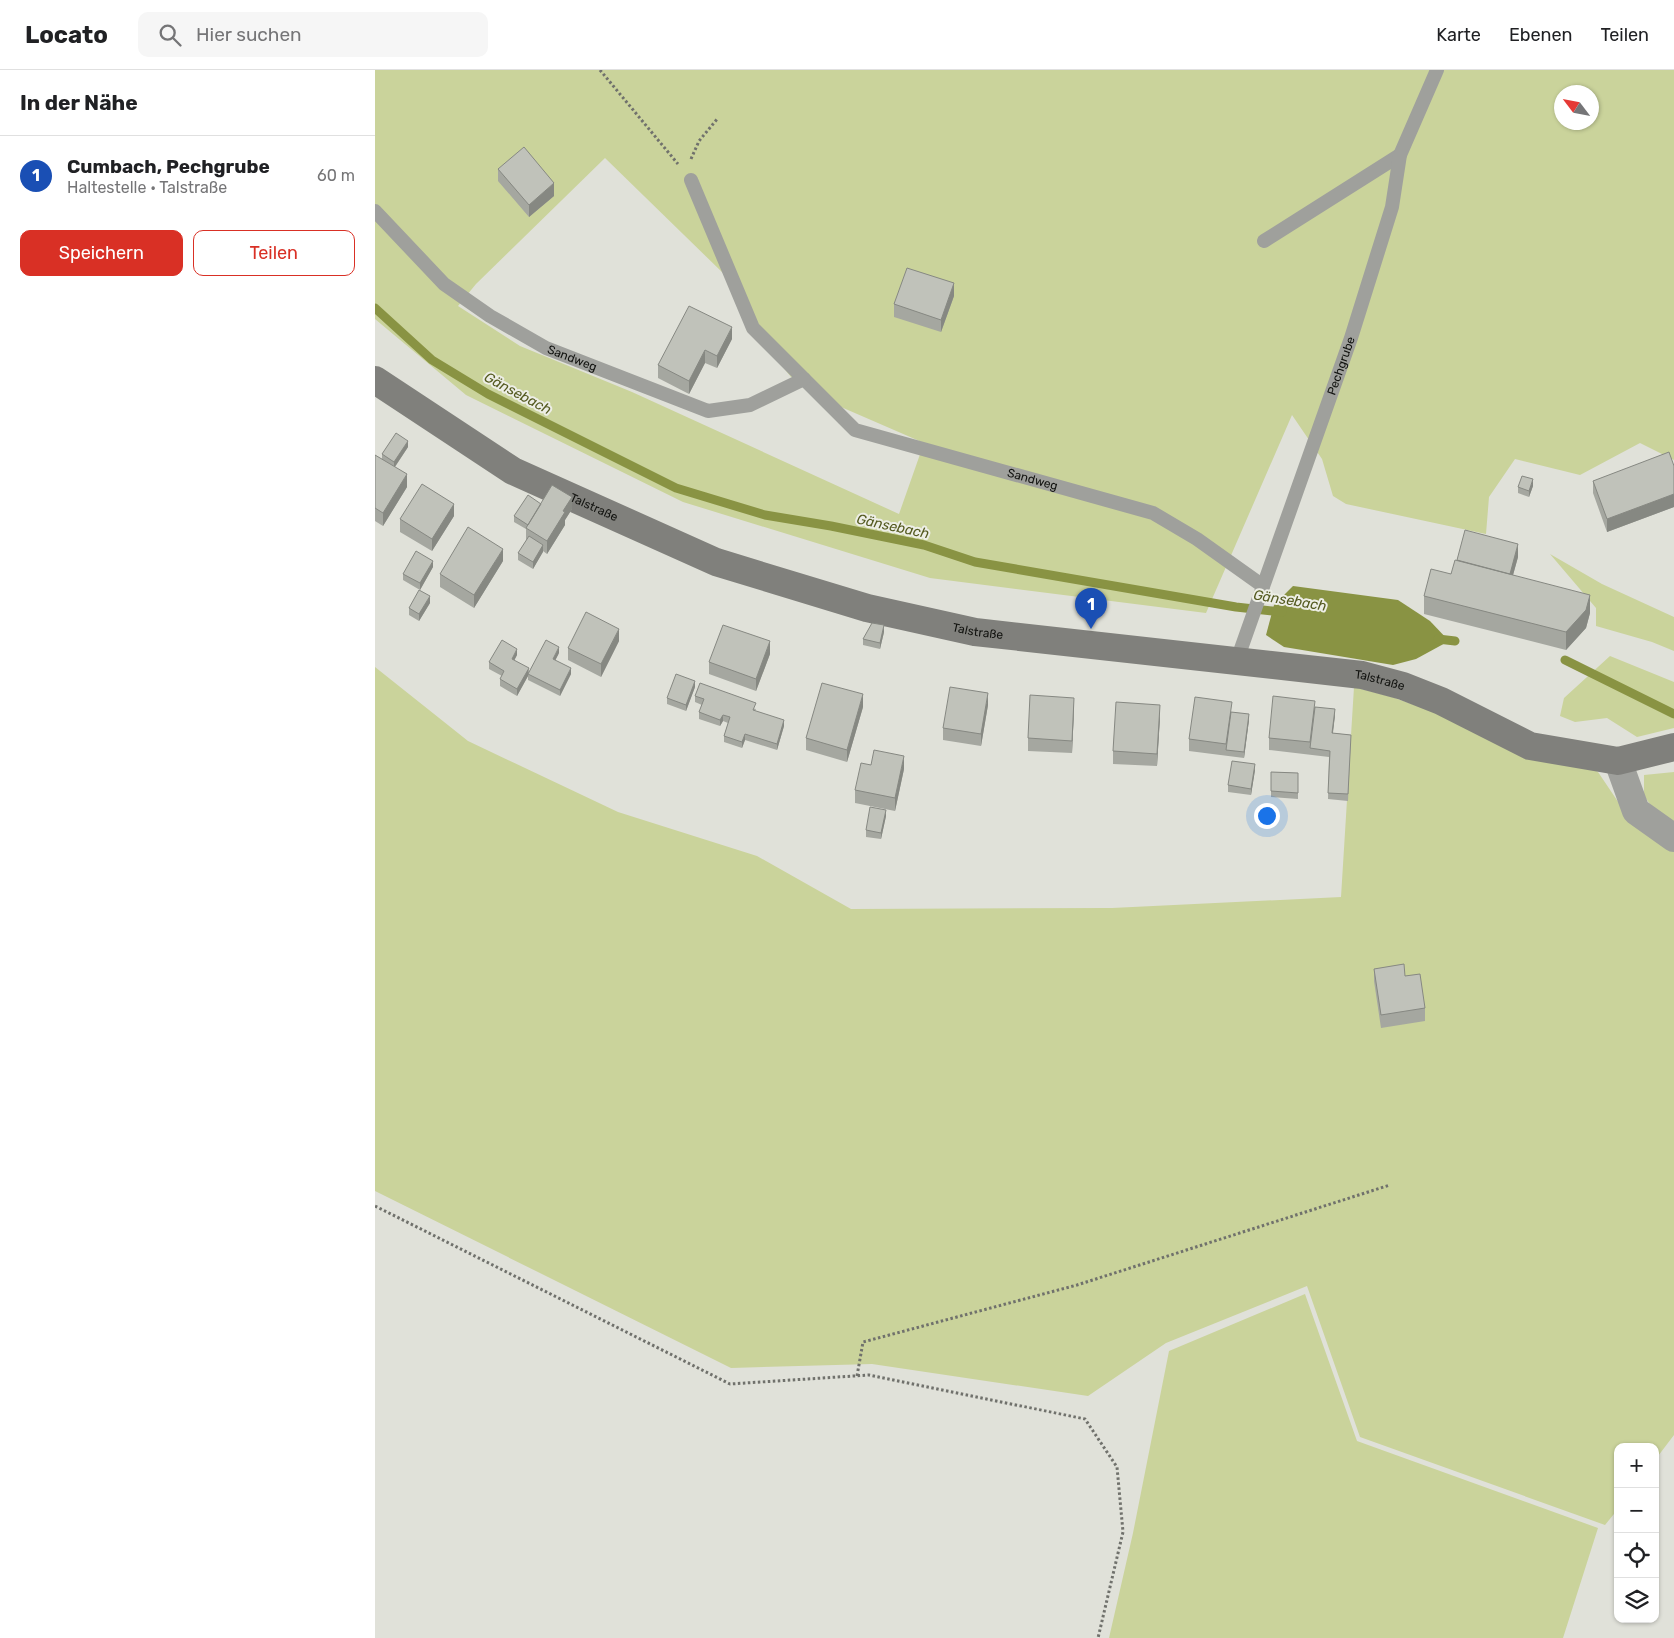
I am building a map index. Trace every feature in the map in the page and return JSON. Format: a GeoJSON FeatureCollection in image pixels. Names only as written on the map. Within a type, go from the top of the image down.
{"type":"FeatureCollection","features":[{"type":"Feature","properties":{"kind":"street","name":"Talstraße"},"geometry":{"type":"LineString","coordinates":[[375,380],[513,471],[716,562],[867,608],[975,632],[1362,675],[1403,686],[1441,702],[1530,746],[1618,761]]}},
{"type":"Feature","properties":{"kind":"street"},"geometry":{"type":"LineString","coordinates":[[1674,747],[1618,761],[1637,811],[1674,838]]}},
{"type":"Feature","properties":{"kind":"lane","name":"Pechgrube"},"geometry":{"type":"LineString","coordinates":[[1237,660],[1351,338],[1392,207],[1401,155],[1437,70]]}},
{"type":"Feature","properties":{"kind":"lane"},"geometry":{"type":"LineString","coordinates":[[1264,241],[1401,155]]}},
{"type":"Feature","properties":{"kind":"lane","name":"Sandweg"},"geometry":{"type":"LineString","coordinates":[[691,180],[753,328],[855,430],[1153,514],[1197,539],[1260,593]]}},
{"type":"Feature","properties":{"kind":"lane","name":"Sandweg"},"geometry":{"type":"LineString","coordinates":[[375,211],[445,284],[490,316],[546,348],[708,411],[749,405],[804,379]]}},
{"type":"Feature","properties":{"kind":"path"},"geometry":{"type":"LineString","coordinates":[[600,70],[691,180]]}},
{"type":"Feature","properties":{"kind":"path"},"geometry":{"type":"LineString","coordinates":[[691,180],[691,160],[699,141],[718,118]]}},
{"type":"Feature","properties":{"kind":"path"},"geometry":{"type":"LineString","coordinates":[[857,1376],[863,1342],[1077,1285],[1390,1185]]}},
{"type":"Feature","properties":{"kind":"path"},"geometry":{"type":"LineString","coordinates":[[375,1206],[730,1384],[869,1375],[1085,1418],[1117,1467],[1123,1532],[1098,1638]]}},
{"type":"Feature","properties":{"kind":"shaded area"},"geometry":{"type":"Polygon","coordinates":[[[375,70],[1674,70],[1674,460],[1640,443],[1580,475],[1515,459],[1489,497],[1486,534],[1346,504],[1333,496],[1322,459],[1292,415],[1206,613],[930,578],[683,502],[466,395],[375,319],[375,70]],[[605,158],[476,284],[458,306],[520,346],[632,392],[899,514],[924,443],[841,407],[791,377],[746,321],[723,273],[605,158]]]}},
{"type":"Feature","properties":{"kind":"shaded area"},"geometry":{"type":"Polygon","coordinates":[[[1550,554],[1602,584],[1674,617],[1674,651],[1652,642],[1596,626],[1596,608],[1550,554]]]}},
{"type":"Feature","properties":{"kind":"shaded area"},"geometry":{"type":"Polygon","coordinates":[[[1610,656],[1674,682],[1674,728],[1637,737],[1607,718],[1575,722],[1560,716],[1564,698],[1610,656]]]}},
{"type":"Feature","properties":{"kind":"shaded area"},"geometry":{"type":"Polygon","coordinates":[[[375,667],[468,741],[618,812],[757,856],[851,909],[1112,908],[1341,897],[1354,687],[1392,697],[1589,767],[1598,772],[1631,821],[1674,850],[1674,1435],[1659,1455],[1659,1443],[1614,1443],[1614,1514],[1605,1525],[1360,1437],[1307,1286],[1166,1343],[1088,1396],[872,1364],[731,1368],[375,1191],[375,667]]]}},
{"type":"Feature","properties":{"kind":"shaded area"},"geometry":{"type":"Polygon","coordinates":[[[1674,772],[1674,829],[1664,823],[1644,796],[1644,775],[1674,772]]]}},
{"type":"Feature","properties":{"kind":"shaded area"},"geometry":{"type":"Polygon","coordinates":[[[1305,1294],[1357,1441],[1598,1528],[1563,1638],[1109,1638],[1133,1533],[1169,1351],[1305,1294]]]}},
{"type":"Feature","properties":{"kind":"water"},"geometry":{"type":"Polygon","coordinates":[[[1293,586],[1398,600],[1430,621],[1449,641],[1416,659],[1393,665],[1284,647],[1266,635],[1274,605],[1293,586]]]}},
{"type":"Feature","properties":{"kind":"building"},"geometry":{"type":"Polygon","coordinates":[[[524,147],[554,183],[529,205],[498,169],[524,147]]]}},
{"type":"Feature","properties":{"kind":"building"},"geometry":{"type":"Polygon","coordinates":[[[907,268],[954,283],[941,320],[894,304],[907,268]]]}},
{"type":"Feature","properties":{"kind":"building"},"geometry":{"type":"Polygon","coordinates":[[[689,306],[732,327],[717,356],[705,350],[689,381],[658,365],[689,306]]]}},
{"type":"Feature","properties":{"kind":"building"},"geometry":{"type":"Polygon","coordinates":[[[396,433],[408,441],[394,462],[382,454],[396,433]]]}},
{"type":"Feature","properties":{"kind":"building"},"geometry":{"type":"Polygon","coordinates":[[[1669,452],[1674,466],[1674,494],[1607,519],[1593,481],[1669,452]]]}},
{"type":"Feature","properties":{"kind":"building"},"geometry":{"type":"Polygon","coordinates":[[[375,455],[407,474],[383,513],[375,508],[375,455]]]}},
{"type":"Feature","properties":{"kind":"building"},"geometry":{"type":"Polygon","coordinates":[[[1522,476],[1533,479],[1529,491],[1518,487],[1522,476]]]}},
{"type":"Feature","properties":{"kind":"building"},"geometry":{"type":"Polygon","coordinates":[[[422,484],[454,504],[432,539],[400,519],[422,484]]]}},
{"type":"Feature","properties":{"kind":"building"},"geometry":{"type":"Polygon","coordinates":[[[552,485],[572,497],[547,541],[526,528],[552,485]]]}},
{"type":"Feature","properties":{"kind":"building"},"geometry":{"type":"Polygon","coordinates":[[[528,495],[541,504],[528,525],[514,516],[528,495]]]}},
{"type":"Feature","properties":{"kind":"building"},"geometry":{"type":"Polygon","coordinates":[[[468,527],[503,549],[474,595],[440,574],[468,527]]]}},
{"type":"Feature","properties":{"kind":"building"},"geometry":{"type":"Polygon","coordinates":[[[1465,530],[1518,544],[1510,574],[1457,560],[1465,530]]]}},
{"type":"Feature","properties":{"kind":"building"},"geometry":{"type":"Polygon","coordinates":[[[529,536],[543,545],[533,562],[518,553],[529,536]]]}},
{"type":"Feature","properties":{"kind":"building"},"geometry":{"type":"Polygon","coordinates":[[[416,551],[433,561],[420,583],[403,574],[416,551]]]}},
{"type":"Feature","properties":{"kind":"building"},"geometry":{"type":"Polygon","coordinates":[[[1455,560],[1590,595],[1586,610],[1566,632],[1424,596],[1431,569],[1451,574],[1455,560]]]}},
{"type":"Feature","properties":{"kind":"building"},"geometry":{"type":"Polygon","coordinates":[[[419,590],[430,596],[419,614],[409,608],[419,590]]]}},
{"type":"Feature","properties":{"kind":"building"},"geometry":{"type":"Polygon","coordinates":[[[586,612],[619,629],[601,664],[568,648],[586,612]]]}},
{"type":"Feature","properties":{"kind":"building"},"geometry":{"type":"Polygon","coordinates":[[[872,623],[884,625],[880,643],[863,639],[872,623]]]}},
{"type":"Feature","properties":{"kind":"building"},"geometry":{"type":"Polygon","coordinates":[[[723,625],[770,641],[756,679],[709,662],[723,625]]]}},
{"type":"Feature","properties":{"kind":"building"},"geometry":{"type":"Polygon","coordinates":[[[502,640],[517,649],[512,659],[529,668],[517,689],[500,679],[504,671],[489,662],[502,640]]]}},
{"type":"Feature","properties":{"kind":"building"},"geometry":{"type":"Polygon","coordinates":[[[546,640],[559,647],[553,659],[571,668],[560,690],[528,674],[546,640]]]}},
{"type":"Feature","properties":{"kind":"building"},"geometry":{"type":"Polygon","coordinates":[[[676,674],[695,681],[686,705],[667,698],[676,674]]]}},
{"type":"Feature","properties":{"kind":"building"},"geometry":{"type":"Polygon","coordinates":[[[700,683],[756,703],[753,710],[784,720],[777,744],[745,734],[742,742],[724,736],[730,717],[723,715],[720,720],[699,712],[704,699],[695,696],[700,683]]]}},
{"type":"Feature","properties":{"kind":"building"},"geometry":{"type":"Polygon","coordinates":[[[822,683],[863,694],[847,750],[806,738],[822,683]]]}},
{"type":"Feature","properties":{"kind":"building"},"geometry":{"type":"Polygon","coordinates":[[[950,687],[988,693],[981,734],[943,728],[950,687]]]}},
{"type":"Feature","properties":{"kind":"building"},"geometry":{"type":"Polygon","coordinates":[[[1030,695],[1074,698],[1072,741],[1028,738],[1030,695]]]}},
{"type":"Feature","properties":{"kind":"building"},"geometry":{"type":"Polygon","coordinates":[[[1273,696],[1315,701],[1310,742],[1269,738],[1273,696]]]}},
{"type":"Feature","properties":{"kind":"building"},"geometry":{"type":"Polygon","coordinates":[[[1195,697],[1232,702],[1226,744],[1189,739],[1195,697]]]}},
{"type":"Feature","properties":{"kind":"building"},"geometry":{"type":"Polygon","coordinates":[[[1116,702],[1160,705],[1157,754],[1113,751],[1116,702]]]}},
{"type":"Feature","properties":{"kind":"building"},"geometry":{"type":"Polygon","coordinates":[[[1315,707],[1335,709],[1332,733],[1351,735],[1348,794],[1328,793],[1330,751],[1310,748],[1315,707]]]}},
{"type":"Feature","properties":{"kind":"building"},"geometry":{"type":"Polygon","coordinates":[[[1231,712],[1249,714],[1244,752],[1226,750],[1231,712]]]}},
{"type":"Feature","properties":{"kind":"building"},"geometry":{"type":"Polygon","coordinates":[[[874,750],[904,756],[895,798],[855,790],[861,763],[871,765],[874,750]]]}},
{"type":"Feature","properties":{"kind":"building"},"geometry":{"type":"Polygon","coordinates":[[[1232,761],[1255,764],[1251,789],[1228,785],[1232,761]]]}},
{"type":"Feature","properties":{"kind":"building"},"geometry":{"type":"Polygon","coordinates":[[[1271,772],[1298,773],[1298,793],[1271,791],[1271,772]]]}},
{"type":"Feature","properties":{"kind":"building"},"geometry":{"type":"Polygon","coordinates":[[[870,807],[886,810],[881,833],[866,830],[870,807]]]}},
{"type":"Feature","properties":{"kind":"building"},"geometry":{"type":"Polygon","coordinates":[[[1404,964],[1405,976],[1420,974],[1425,1008],[1381,1015],[1374,969],[1404,964]]]}},
{"type":"Feature","properties":{"kind":"waterway","name":"Gänsebach"},"geometry":{"type":"LineString","coordinates":[[375,308],[432,360],[488,394],[676,488],[765,515],[924,545],[975,562],[1236,607],[1282,612]]}},
{"type":"Feature","properties":{"kind":"waterway","name":"Gänsebach"},"geometry":{"type":"LineString","coordinates":[[1438,639],[1455,641]]}},
{"type":"Feature","properties":{"kind":"waterway","name":"Gänsebach"},"geometry":{"type":"LineString","coordinates":[[1565,660],[1674,714]]}},
{"type":"Feature","properties":{"kind":"place","name":"Cumbach, Pechgrube"},"geometry":{"type":"Point","coordinates":[1091,629]}}]}
